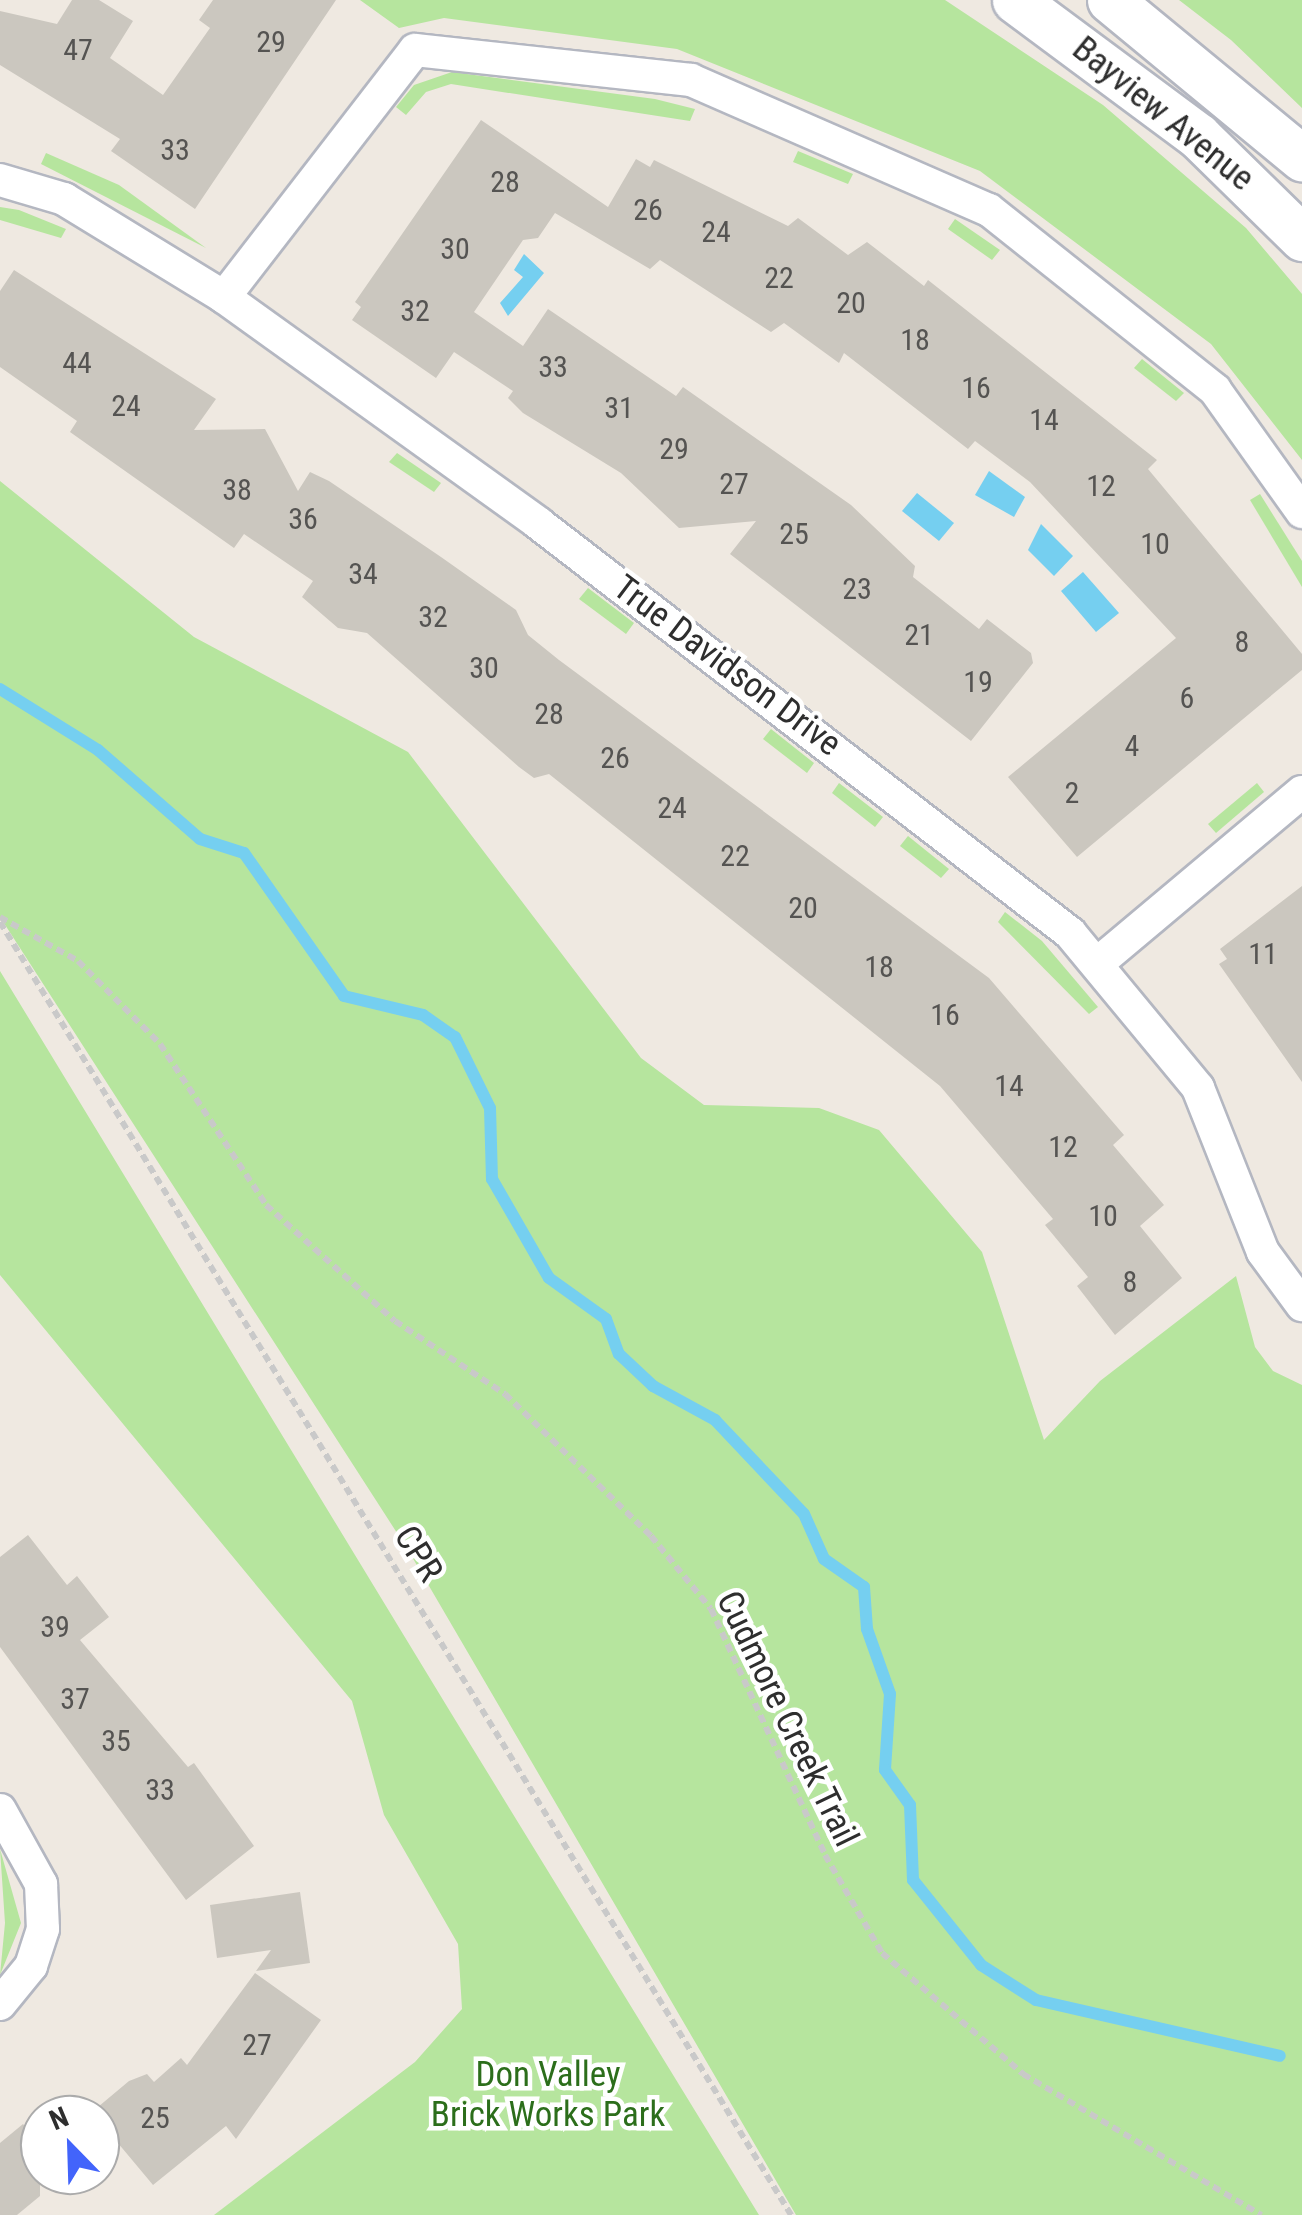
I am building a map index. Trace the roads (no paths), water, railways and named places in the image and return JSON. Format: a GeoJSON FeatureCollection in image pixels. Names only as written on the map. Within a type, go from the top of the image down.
{"type":"FeatureCollection","features":[{"type":"Feature","properties":{"kind":"main road","name":"Bayview Avenue"},"geometry":{"type":"LineString","coordinates":[[1016,0],[1198,136],[1302,238]]}},
{"type":"Feature","properties":{"kind":"main road","name":"Bayview Avenue"},"geometry":{"type":"LineString","coordinates":[[1110,0],[1302,158]]}},
{"type":"Feature","properties":{"kind":"street"},"geometry":{"type":"LineString","coordinates":[[224,298],[415,50],[692,80],[989,210],[1215,390],[1302,512]]}},
{"type":"Feature","properties":{"kind":"street","name":"True Davidson Drive"},"geometry":{"type":"LineString","coordinates":[[0,180],[64,199],[224,298],[845,755],[1098,964],[1198,1088],[1263,1252],[1302,1305]]}},
{"type":"Feature","properties":{"kind":"street"},"geometry":{"type":"LineString","coordinates":[[1098,964],[1302,792]]}},
{"type":"Feature","properties":{"kind":"street"},"geometry":{"type":"LineString","coordinates":[[0,1810],[36,1870],[43,1929],[31,1966],[0,2004]]}},
{"type":"Feature","properties":{"kind":"water"},"geometry":{"type":"Polygon","coordinates":[[[524,254],[544,273],[508,316],[500,303],[523,277],[514,270],[524,254]]]}},
{"type":"Feature","properties":{"kind":"water"},"geometry":{"type":"Polygon","coordinates":[[[989,471],[1025,497],[1014,517],[975,495],[989,471]]]}},
{"type":"Feature","properties":{"kind":"water"},"geometry":{"type":"Polygon","coordinates":[[[917,493],[954,523],[939,541],[902,511],[917,493]]]}},
{"type":"Feature","properties":{"kind":"water"},"geometry":{"type":"Polygon","coordinates":[[[1041,524],[1073,556],[1054,576],[1028,550],[1041,524]]]}},
{"type":"Feature","properties":{"kind":"water"},"geometry":{"type":"Polygon","coordinates":[[[1083,572],[1119,613],[1096,632],[1061,591],[1083,572]]]}},
{"type":"Feature","properties":{"kind":"waterway"},"geometry":{"type":"LineString","coordinates":[[0,689],[98,750],[200,839],[244,853],[344,996],[423,1015],[455,1037],[490,1108],[492,1179],[549,1278],[606,1319],[619,1354],[653,1386],[715,1420],[804,1514],[824,1559],[864,1587],[867,1629],[890,1694],[885,1770],[910,1805],[913,1880],[981,1965],[1036,2000],[1280,2056]]}},
{"type":"Feature","properties":{"kind":"park label","name":"Don Valley Brick Works Park"},"geometry":{"type":"Point","coordinates":[548,2095]}}]}
